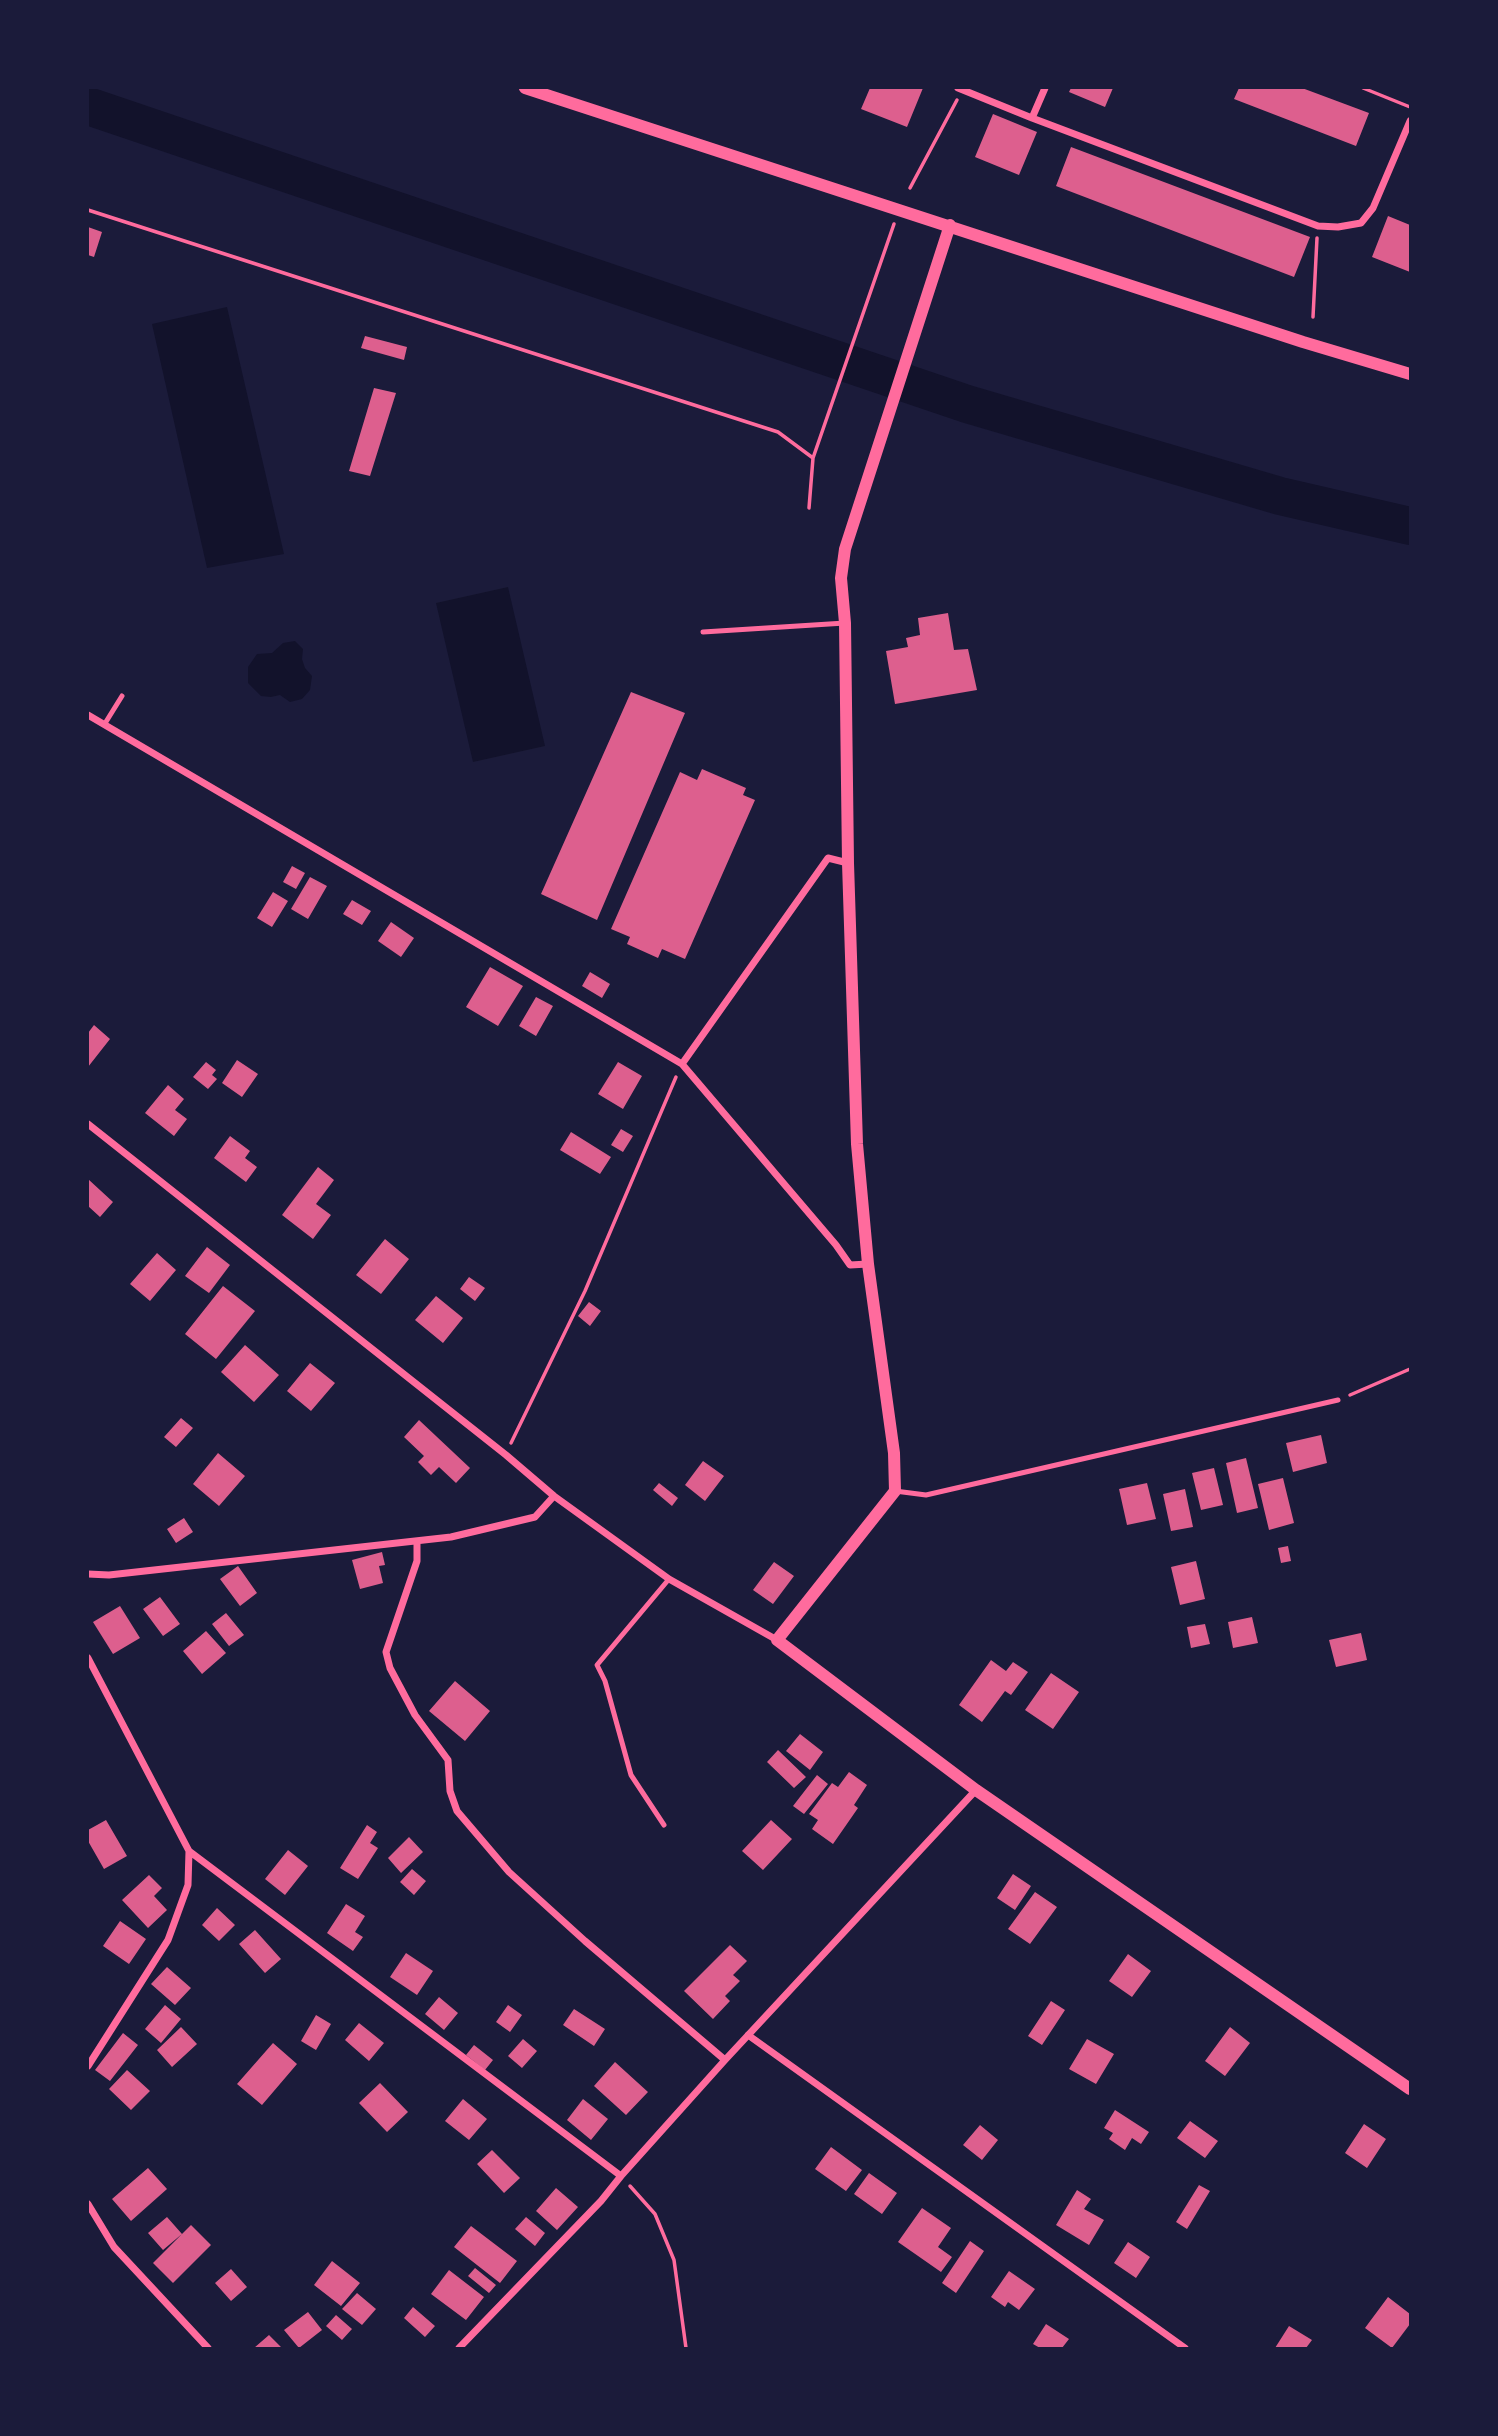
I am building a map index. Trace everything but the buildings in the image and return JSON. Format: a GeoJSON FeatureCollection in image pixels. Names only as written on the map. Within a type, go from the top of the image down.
{"type":"FeatureCollection","features":[{"type":"Feature","properties":{"kind":"street"},"geometry":{"type":"LineString","coordinates":[[525,88],[1303,342],[1410,374]]}},
{"type":"Feature","properties":{"kind":"street"},"geometry":{"type":"LineString","coordinates":[[960,88],[1318,226],[1338,227],[1361,223],[1373,208],[1410,121]]}},
{"type":"Feature","properties":{"kind":"street"},"geometry":{"type":"LineString","coordinates":[[1032,118],[1045,88]]}},
{"type":"Feature","properties":{"kind":"street"},"geometry":{"type":"LineString","coordinates":[[777,1640],[895,1491],[894,1453],[868,1264],[857,1144],[848,863],[845,623],[841,578],[845,549],[950,225]]}},
{"type":"Feature","properties":{"kind":"street"},"geometry":{"type":"LineString","coordinates":[[88,715],[682,1064],[850,1265],[868,1264]]}},
{"type":"Feature","properties":{"kind":"street"},"geometry":{"type":"LineString","coordinates":[[682,1064],[828,858],[848,863]]}},
{"type":"Feature","properties":{"kind":"street"},"geometry":{"type":"LineString","coordinates":[[88,1124],[554,1496],[668,1579],[777,1640],[976,1790],[1410,2089]]}},
{"type":"Feature","properties":{"kind":"street"},"geometry":{"type":"LineString","coordinates":[[88,1574],[109,1575],[451,1537],[535,1517],[554,1496]]}},
{"type":"Feature","properties":{"kind":"street"},"geometry":{"type":"LineString","coordinates":[[417,1542],[417,1561],[386,1652],[390,1668],[415,1715],[448,1760],[450,1791],[457,1811],[509,1872],[725,2060]]}},
{"type":"Feature","properties":{"kind":"street"},"geometry":{"type":"LineString","coordinates":[[88,1658],[189,1852],[621,2176]]}},
{"type":"Feature","properties":{"kind":"street"},"geometry":{"type":"LineString","coordinates":[[459,2348],[601,2201],[725,2060],[976,1790]]}},
{"type":"Feature","properties":{"kind":"street"},"geometry":{"type":"LineString","coordinates":[[88,2066],[168,1940],[188,1885],[189,1852]]}},
{"type":"Feature","properties":{"kind":"street"},"geometry":{"type":"LineString","coordinates":[[748,2035],[1185,2348]]}},
{"type":"Feature","properties":{"kind":"street"},"geometry":{"type":"LineString","coordinates":[[88,2204],[114,2247],[208,2348]]}},
{"type":"Feature","properties":{"kind":"lane"},"geometry":{"type":"LineString","coordinates":[[703,632],[845,623]]}},
{"type":"Feature","properties":{"kind":"lane"},"geometry":{"type":"LineString","coordinates":[[104,725],[122,696]]}},
{"type":"Feature","properties":{"kind":"lane"},"geometry":{"type":"LineString","coordinates":[[895,1491],[926,1495],[1338,1399]]}},
{"type":"Feature","properties":{"kind":"lane"},"geometry":{"type":"LineString","coordinates":[[664,1825],[631,1775],[608,1692],[597,1665],[668,1579]]}},
{"type":"Feature","properties":{"kind":"path"},"geometry":{"type":"LineString","coordinates":[[910,187],[960,88]]}},
{"type":"Feature","properties":{"kind":"path"},"geometry":{"type":"LineString","coordinates":[[1363,88],[1410,107]]}},
{"type":"Feature","properties":{"kind":"path"},"geometry":{"type":"LineString","coordinates":[[809,508],[813,458],[899,208]]}},
{"type":"Feature","properties":{"kind":"path"},"geometry":{"type":"LineString","coordinates":[[88,211],[778,432],[813,458]]}},
{"type":"Feature","properties":{"kind":"path"},"geometry":{"type":"LineString","coordinates":[[1312,317],[1318,226]]}},
{"type":"Feature","properties":{"kind":"path"},"geometry":{"type":"LineString","coordinates":[[506,1455],[584,1292],[682,1064]]}},
{"type":"Feature","properties":{"kind":"path"},"geometry":{"type":"LineString","coordinates":[[1338,1399],[1410,1369]]}},
{"type":"Feature","properties":{"kind":"path"},"geometry":{"type":"LineString","coordinates":[[621,2176],[655,2214],[674,2260],[686,2348]]}},
{"type":"Feature","properties":{"kind":"shaded area"},"geometry":{"type":"Polygon","coordinates":[[[227,307],[284,554],[207,568],[152,324],[227,307]]]}},
{"type":"Feature","properties":{"kind":"shaded area"},"geometry":{"type":"Polygon","coordinates":[[[508,587],[545,746],[473,762],[436,603],[508,587]]]}},
{"type":"Feature","properties":{"kind":"shaded area"},"geometry":{"type":"Polygon","coordinates":[[[295,641],[303,649],[305,668],[312,676],[310,690],[302,699],[290,702],[280,695],[261,696],[248,683],[248,667],[257,654],[272,653],[283,643],[295,641]]]}},
{"type":"Feature","properties":{"kind":"waterway"},"geometry":{"type":"LineString","coordinates":[[88,106],[967,404],[1280,496],[1410,526]]}}]}
